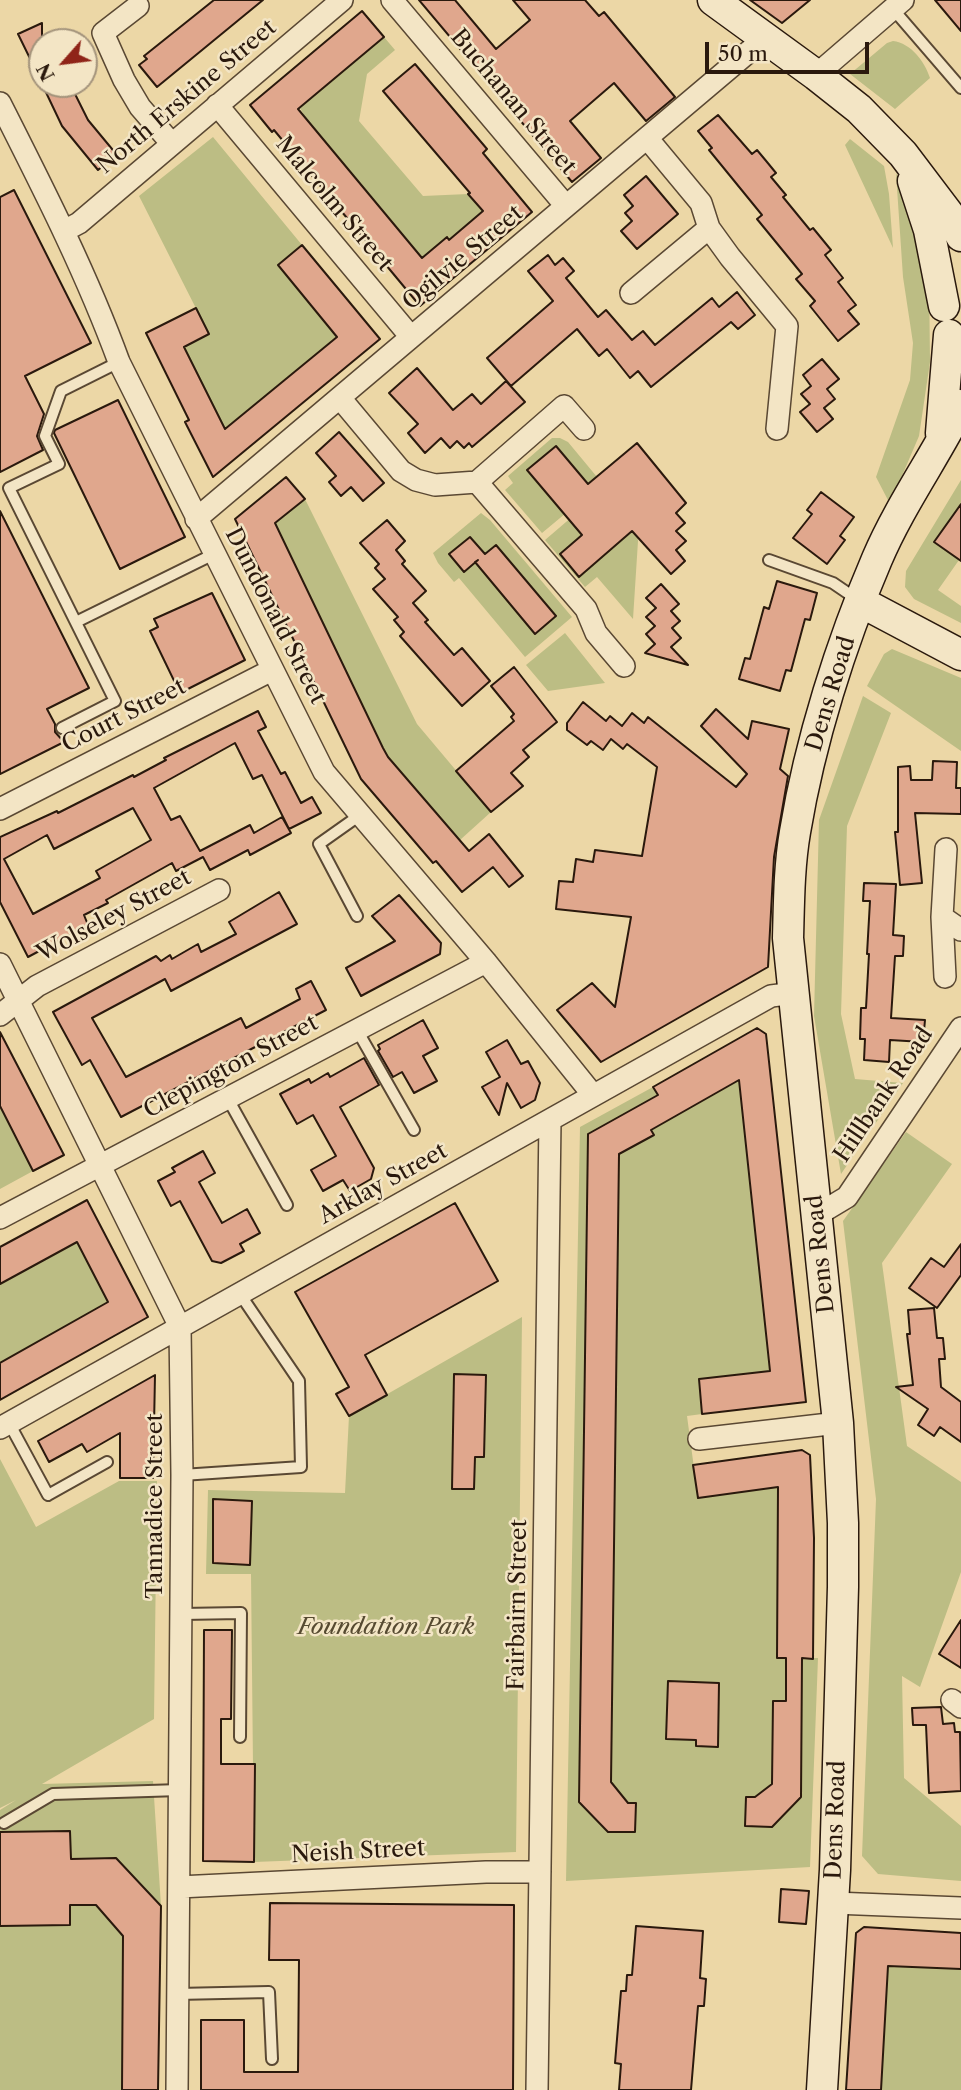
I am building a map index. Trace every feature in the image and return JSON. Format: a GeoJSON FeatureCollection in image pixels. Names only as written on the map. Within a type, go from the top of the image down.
{"type":"FeatureCollection","features":[{"type":"Feature","properties":{"kind":"main road"},"geometry":{"type":"LineString","coordinates":[[713,0],[859,109],[903,154],[953,220],[961,236]]}},
{"type":"Feature","properties":{"kind":"main road","name":"Dens Road"},"geometry":{"type":"LineString","coordinates":[[903,154],[952,295],[943,316],[955,340],[940,447]]}},
{"type":"Feature","properties":{"kind":"main road","name":"Dens Road"},"geometry":{"type":"LineString","coordinates":[[822,2090],[834,1903],[844,1587],[843,1524],[838,1423],[788,938],[789,885],[795,833],[821,723],[861,601],[891,531],[961,405]]}},
{"type":"Feature","properties":{"kind":"main road"},"geometry":{"type":"LineString","coordinates":[[861,601],[961,655]]}},
{"type":"Feature","properties":{"kind":"street","name":"North Erskine Street"},"geometry":{"type":"LineString","coordinates":[[64,231],[79,223],[342,0]]}},
{"type":"Feature","properties":{"kind":"street","name":"Buchanan Street"},"geometry":{"type":"LineString","coordinates":[[392,0],[566,206]]}},
{"type":"Feature","properties":{"kind":"street"},"geometry":{"type":"LineString","coordinates":[[816,75],[898,4]]}},
{"type":"Feature","properties":{"kind":"street"},"geometry":{"type":"LineString","coordinates":[[138,6],[103,33],[139,107],[172,144]]}},
{"type":"Feature","properties":{"kind":"street","name":"Ogilvie Street"},"geometry":{"type":"LineString","coordinates":[[196,519],[765,38]]}},
{"type":"Feature","properties":{"kind":"street","name":"Dundonald Street"},"geometry":{"type":"LineString","coordinates":[[0,103],[64,231],[119,362],[324,772],[486,962],[593,1095]]}},
{"type":"Feature","properties":{"kind":"street","name":"Malcolm Street"},"geometry":{"type":"LineString","coordinates":[[217,105],[411,337]]}},
{"type":"Feature","properties":{"kind":"street"},"geometry":{"type":"LineString","coordinates":[[647,138],[701,204],[709,228],[786,326],[777,429]]}},
{"type":"Feature","properties":{"kind":"street"},"geometry":{"type":"LineString","coordinates":[[631,293],[709,228]]}},
{"type":"Feature","properties":{"kind":"street"},"geometry":{"type":"LineString","coordinates":[[340,398],[401,471],[416,480],[435,485],[477,482],[564,406],[584,429]]}},
{"type":"Feature","properties":{"kind":"street"},"geometry":{"type":"LineString","coordinates":[[477,482],[586,609],[596,633],[624,666]]}},
{"type":"Feature","properties":{"kind":"street","name":"Court Street"},"geometry":{"type":"LineString","coordinates":[[0,808],[272,670]]}},
{"type":"Feature","properties":{"kind":"street"},"geometry":{"type":"LineString","coordinates":[[945,977],[942,917],[946,849]]}},
{"type":"Feature","properties":{"kind":"street","name":"Wolseley Street"},"geometry":{"type":"LineString","coordinates":[[0,1015],[37,986],[219,891]]}},
{"type":"Feature","properties":{"kind":"street"},"geometry":{"type":"LineString","coordinates":[[942,917],[961,930]]}},
{"type":"Feature","properties":{"kind":"street","name":"Clepington Street"},"geometry":{"type":"LineString","coordinates":[[0,1218],[486,962]]}},
{"type":"Feature","properties":{"kind":"street","name":"Tannadice Street"},"geometry":{"type":"LineString","coordinates":[[0,964],[180,1327],[183,1475],[177,2090]]}},
{"type":"Feature","properties":{"kind":"street","name":"Arklay Street"},"geometry":{"type":"LineString","coordinates":[[4,1426],[771,996],[795,993]]}},
{"type":"Feature","properties":{"kind":"street","name":"Hillbank Road"},"geometry":{"type":"LineString","coordinates":[[817,1215],[848,1196],[959,1035]]}},
{"type":"Feature","properties":{"kind":"street","name":"Fairbairn Street"},"geometry":{"type":"LineString","coordinates":[[537,2090],[550,1120]]}},
{"type":"Feature","properties":{"kind":"street"},"geometry":{"type":"LineString","coordinates":[[699,1439],[838,1423]]}},
{"type":"Feature","properties":{"kind":"street","name":"Neish Street"},"geometry":{"type":"LineString","coordinates":[[178,1887],[486,1872],[540,1872]]}},
{"type":"Feature","properties":{"kind":"street"},"geometry":{"type":"LineString","coordinates":[[834,1903],[961,1908]]}},
{"type":"Feature","properties":{"kind":"lane"},"geometry":{"type":"LineString","coordinates":[[898,4],[961,88]]}},
{"type":"Feature","properties":{"kind":"lane"},"geometry":{"type":"LineString","coordinates":[[62,728],[115,701],[9,488],[59,464],[45,436],[61,391],[119,362]]}},
{"type":"Feature","properties":{"kind":"lane"},"geometry":{"type":"LineString","coordinates":[[76,622],[214,554]]}},
{"type":"Feature","properties":{"kind":"lane"},"geometry":{"type":"LineString","coordinates":[[769,560],[833,583],[861,601]]}},
{"type":"Feature","properties":{"kind":"lane"},"geometry":{"type":"LineString","coordinates":[[357,916],[320,844],[360,815]]}},
{"type":"Feature","properties":{"kind":"lane"},"geometry":{"type":"LineString","coordinates":[[357,1030],[414,1130]]}},
{"type":"Feature","properties":{"kind":"lane"},"geometry":{"type":"LineString","coordinates":[[228,1099],[287,1205]]}},
{"type":"Feature","properties":{"kind":"lane"},"geometry":{"type":"LineString","coordinates":[[183,1475],[301,1466],[299,1381],[240,1294]]}},
{"type":"Feature","properties":{"kind":"lane"},"geometry":{"type":"LineString","coordinates":[[4,1426],[48,1494],[107,1462]]}},
{"type":"Feature","properties":{"kind":"lane"},"geometry":{"type":"LineString","coordinates":[[182,1614],[241,1614],[240,1737]]}},
{"type":"Feature","properties":{"kind":"lane"},"geometry":{"type":"LineString","coordinates":[[4,1823],[53,1794],[180,1790]]}},
{"type":"Feature","properties":{"kind":"lane"},"geometry":{"type":"LineString","coordinates":[[177,1994],[269,1992],[272,2059]]}},
{"type":"Feature","properties":{"kind":"green space"},"geometry":{"type":"Polygon","coordinates":[[[384,37],[395,50],[367,74],[359,121],[423,196],[468,194],[483,211],[449,240],[447,238],[424,261],[308,122],[300,108],[384,37]]]}},
{"type":"Feature","properties":{"kind":"green space"},"geometry":{"type":"Polygon","coordinates":[[[893,41],[906,45],[916,54],[930,78],[895,109],[850,74],[893,41]]]}},
{"type":"Feature","properties":{"kind":"green space"},"geometry":{"type":"Polygon","coordinates":[[[213,137],[302,245],[278,265],[337,337],[225,429],[184,347],[209,334],[139,196],[213,137]]]}},
{"type":"Feature","properties":{"kind":"green space"},"geometry":{"type":"Polygon","coordinates":[[[850,139],[884,166],[893,248],[845,145],[850,139]]]}},
{"type":"Feature","properties":{"kind":"green space"},"geometry":{"type":"Polygon","coordinates":[[[896,173],[918,223],[929,273],[930,362],[919,436],[890,504],[876,477],[910,380],[913,343],[903,277],[896,173]]]}},
{"type":"Feature","properties":{"kind":"green space"},"geometry":{"type":"Polygon","coordinates":[[[552,438],[568,442],[602,483],[542,533],[505,490],[513,483],[508,476],[552,438]]]}},
{"type":"Feature","properties":{"kind":"green space"},"geometry":{"type":"Polygon","coordinates":[[[961,480],[961,503],[934,542],[959,560],[938,590],[961,606],[961,623],[914,599],[905,587],[906,571],[961,480]]]}},
{"type":"Feature","properties":{"kind":"green space"},"geometry":{"type":"Polygon","coordinates":[[[601,492],[637,525],[633,619],[597,577],[585,587],[545,540],[601,492]]]}},
{"type":"Feature","properties":{"kind":"green space"},"geometry":{"type":"Polygon","coordinates":[[[305,499],[417,724],[491,812],[460,840],[388,757],[275,523],[305,499]]]}},
{"type":"Feature","properties":{"kind":"green space"},"geometry":{"type":"Polygon","coordinates":[[[481,513],[490,520],[572,617],[525,657],[459,578],[454,582],[433,553],[481,513]]]}},
{"type":"Feature","properties":{"kind":"green space"},"geometry":{"type":"Polygon","coordinates":[[[565,633],[605,683],[548,691],[526,665],[565,633]]]}},
{"type":"Feature","properties":{"kind":"green space"},"geometry":{"type":"Polygon","coordinates":[[[892,649],[961,678],[961,751],[867,686],[884,654],[892,649]]]}},
{"type":"Feature","properties":{"kind":"green space"},"geometry":{"type":"Polygon","coordinates":[[[863,696],[891,713],[847,826],[841,1014],[855,1079],[903,1083],[841,1174],[814,1016],[819,820],[863,696]]]}},
{"type":"Feature","properties":{"kind":"green space"},"geometry":{"type":"Polygon","coordinates":[[[739,1082],[770,1371],[699,1379],[702,1414],[687,1416],[698,1498],[778,1487],[778,1658],[818,1658],[810,1867],[566,1881],[580,1127],[653,1087],[671,1118],[739,1082]]]}},
{"type":"Feature","properties":{"kind":"green space"},"geometry":{"type":"Polygon","coordinates":[[[0,1106],[33,1171],[0,1189],[0,1106]]]}},
{"type":"Feature","properties":{"kind":"green space"},"geometry":{"type":"Polygon","coordinates":[[[906,1132],[952,1164],[882,1263],[907,1446],[961,1482],[961,1572],[920,1687],[902,1676],[904,1778],[961,1826],[961,1881],[878,1874],[862,1856],[876,1499],[843,1221],[906,1132]]]}},
{"type":"Feature","properties":{"kind":"green space"},"geometry":{"type":"Polygon","coordinates":[[[77,1242],[108,1302],[0,1363],[0,1284],[77,1242]]]}},
{"type":"Feature","properties":{"kind":"green space","name":"Foundation Park"},"geometry":{"type":"Polygon","coordinates":[[[522,1317],[516,1852],[254,1862],[251,1574],[206,1574],[208,1490],[345,1493],[349,1416],[522,1317]]]}},
{"type":"Feature","properties":{"kind":"green space"},"geometry":{"type":"Polygon","coordinates":[[[0,1459],[36,1527],[119,1481],[157,1481],[154,1719],[42,1784],[153,1781],[161,1906],[158,2090],[0,2090],[0,1810],[16,1800],[0,1808],[0,1459]]]}},
{"type":"Feature","properties":{"kind":"green space"},"geometry":{"type":"Polygon","coordinates":[[[888,1966],[961,1969],[961,2090],[881,2090],[888,1966]]]}},
{"type":"Feature","properties":{"kind":"building"},"geometry":{"type":"Polygon","coordinates":[[[214,0],[263,0],[157,87],[139,65],[147,59],[144,56],[214,0]]]}},
{"type":"Feature","properties":{"kind":"building"},"geometry":{"type":"Polygon","coordinates":[[[419,0],[455,0],[496,49],[530,20],[513,0],[585,0],[599,16],[604,12],[675,97],[646,121],[614,83],[570,121],[601,158],[572,182],[419,0]]]}},
{"type":"Feature","properties":{"kind":"building"},"geometry":{"type":"Polygon","coordinates":[[[750,0],[810,0],[782,23],[750,0]]]}},
{"type":"Feature","properties":{"kind":"building"},"geometry":{"type":"Polygon","coordinates":[[[935,0],[961,0],[961,31],[935,0]]]}},
{"type":"Feature","properties":{"kind":"building"},"geometry":{"type":"Polygon","coordinates":[[[362,11],[384,37],[298,109],[422,258],[447,237],[449,240],[483,211],[383,91],[415,64],[487,149],[483,153],[532,212],[420,306],[274,130],[272,132],[250,105],[362,11]]]}},
{"type":"Feature","properties":{"kind":"building"},"geometry":{"type":"Polygon","coordinates":[[[28,29],[28,54],[18,34],[28,29]]]}},
{"type":"Feature","properties":{"kind":"building"},"geometry":{"type":"Polygon","coordinates":[[[49,98],[77,98],[88,120],[117,155],[98,170],[62,126],[49,98]]]}},
{"type":"Feature","properties":{"kind":"building"},"geometry":{"type":"Polygon","coordinates":[[[718,115],[752,154],[757,150],[776,173],[771,177],[786,195],[783,197],[810,230],[813,228],[831,250],[825,255],[843,278],[838,282],[856,305],[848,311],[859,324],[838,341],[810,306],[815,301],[796,279],[802,274],[757,219],[762,215],[709,150],[712,148],[698,131],[718,115]]]}},
{"type":"Feature","properties":{"kind":"building"},"geometry":{"type":"Polygon","coordinates":[[[646,176],[678,214],[637,249],[621,231],[632,221],[625,213],[633,206],[624,195],[646,176]]]}},
{"type":"Feature","properties":{"kind":"building"},"geometry":{"type":"Polygon","coordinates":[[[14,190],[91,343],[25,376],[44,414],[37,436],[43,450],[0,472],[0,197],[14,190]]]}},
{"type":"Feature","properties":{"kind":"building"},"geometry":{"type":"Polygon","coordinates":[[[302,245],[380,339],[213,477],[185,422],[189,420],[146,333],[196,308],[209,334],[184,347],[225,429],[337,337],[278,265],[302,245]]]}},
{"type":"Feature","properties":{"kind":"building"},"geometry":{"type":"Polygon","coordinates":[[[548,255],[555,265],[563,258],[574,271],[566,278],[598,317],[606,310],[632,340],[643,331],[655,345],[712,298],[719,307],[737,292],[755,315],[738,329],[731,322],[651,387],[638,371],[630,378],[607,349],[599,356],[577,329],[511,386],[487,358],[553,301],[528,271],[548,255]]]}},
{"type":"Feature","properties":{"kind":"building"},"geometry":{"type":"Polygon","coordinates":[[[822,359],[839,379],[827,389],[835,399],[824,408],[833,419],[817,432],[800,412],[810,404],[801,394],[811,386],[803,375],[822,359]]]}},
{"type":"Feature","properties":{"kind":"building"},"geometry":{"type":"Polygon","coordinates":[[[417,368],[453,410],[472,394],[481,404],[506,381],[525,402],[472,447],[469,443],[464,448],[457,441],[450,448],[441,438],[425,453],[408,433],[418,424],[389,393],[417,368]]]}},
{"type":"Feature","properties":{"kind":"building"},"geometry":{"type":"Polygon","coordinates":[[[118,400],[185,537],[120,569],[54,433],[55,430],[118,400]]]}},
{"type":"Feature","properties":{"kind":"building"},"geometry":{"type":"Polygon","coordinates":[[[339,432],[384,483],[363,501],[351,487],[341,496],[329,482],[336,476],[316,453],[339,432]]]}},
{"type":"Feature","properties":{"kind":"building"},"geometry":{"type":"Polygon","coordinates":[[[637,443],[686,503],[676,513],[685,523],[676,531],[686,541],[676,550],[685,561],[671,574],[632,531],[579,577],[560,554],[582,535],[527,470],[556,446],[588,484],[637,443]]]}},
{"type":"Feature","properties":{"kind":"building"},"geometry":{"type":"Polygon","coordinates":[[[286,477],[305,499],[275,523],[383,748],[469,851],[489,834],[523,876],[509,887],[493,867],[462,892],[436,861],[433,863],[361,779],[235,519],[286,477]]]}},
{"type":"Feature","properties":{"kind":"building"},"geometry":{"type":"Polygon","coordinates":[[[821,492],[854,517],[840,536],[845,540],[827,564],[793,538],[812,514],[807,510],[821,492]]]}},
{"type":"Feature","properties":{"kind":"building"},"geometry":{"type":"Polygon","coordinates":[[[961,504],[961,561],[934,542],[961,504]]]}},
{"type":"Feature","properties":{"kind":"building"},"geometry":{"type":"Polygon","coordinates":[[[0,511],[89,688],[47,709],[55,724],[55,732],[64,742],[0,774],[0,511]]]}},
{"type":"Feature","properties":{"kind":"building"},"geometry":{"type":"Polygon","coordinates":[[[387,520],[405,541],[396,550],[405,561],[402,564],[426,591],[413,603],[428,620],[425,622],[454,655],[462,648],[490,681],[462,706],[400,636],[404,632],[394,620],[398,617],[373,589],[385,579],[375,568],[379,564],[360,543],[387,520]]]}},
{"type":"Feature","properties":{"kind":"building"},"geometry":{"type":"Polygon","coordinates":[[[470,537],[485,554],[496,545],[556,616],[535,634],[475,562],[464,572],[449,554],[470,537]]]}},
{"type":"Feature","properties":{"kind":"building"},"geometry":{"type":"Polygon","coordinates":[[[777,581],[817,593],[810,620],[805,619],[791,671],[786,670],[780,691],[739,679],[745,658],[750,659],[764,607],[769,609],[777,581]]]}},
{"type":"Feature","properties":{"kind":"building"},"geometry":{"type":"Polygon","coordinates":[[[661,584],[679,604],[671,611],[680,621],[672,628],[681,638],[671,647],[688,665],[645,653],[655,644],[646,634],[655,626],[646,617],[656,608],[646,598],[661,584]]]}},
{"type":"Feature","properties":{"kind":"building"},"geometry":{"type":"Polygon","coordinates":[[[212,593],[245,660],[180,693],[150,631],[158,627],[154,619],[212,593]]]}},
{"type":"Feature","properties":{"kind":"building"},"geometry":{"type":"Polygon","coordinates":[[[514,667],[557,722],[523,750],[529,757],[511,773],[523,786],[491,812],[456,771],[514,721],[511,717],[514,714],[491,686],[514,667]]]}},
{"type":"Feature","properties":{"kind":"building"},"geometry":{"type":"Polygon","coordinates":[[[583,702],[606,721],[610,716],[622,726],[632,713],[644,723],[648,717],[736,787],[747,774],[701,726],[716,709],[748,739],[752,721],[789,729],[780,769],[788,776],[774,857],[768,967],[601,1062],[557,1010],[592,983],[615,1007],[631,917],[556,909],[559,881],[573,882],[576,859],[593,862],[595,850],[642,856],[657,767],[627,744],[623,749],[611,739],[603,750],[591,741],[587,745],[567,730],[567,723],[583,702]]]}},
{"type":"Feature","properties":{"kind":"building"},"geometry":{"type":"Polygon","coordinates":[[[258,711],[266,727],[258,731],[281,774],[285,772],[301,803],[312,797],[321,813],[289,829],[262,775],[253,779],[235,743],[154,788],[171,820],[180,816],[200,851],[250,825],[254,833],[282,817],[291,833],[250,855],[248,850],[210,870],[203,857],[176,871],[172,863],[84,915],[88,925],[28,957],[0,902],[0,837],[57,811],[58,813],[133,775],[134,777],[166,760],[164,758],[258,711]],[[133,808],[54,849],[47,835],[4,859],[33,914],[100,878],[96,871],[151,840],[133,808]]]}},
{"type":"Feature","properties":{"kind":"building"},"geometry":{"type":"Polygon","coordinates":[[[933,761],[957,762],[956,788],[961,788],[961,814],[915,813],[922,883],[900,885],[895,832],[898,832],[898,767],[910,766],[911,780],[932,780],[933,761]]]}},
{"type":"Feature","properties":{"kind":"building"},"geometry":{"type":"Polygon","coordinates":[[[864,883],[896,884],[893,935],[904,936],[903,956],[895,956],[891,1018],[925,1020],[923,1042],[890,1040],[889,1062],[864,1060],[865,1039],[860,1039],[861,1008],[866,1008],[869,954],[870,901],[863,901],[864,883]]]}},
{"type":"Feature","properties":{"kind":"building"},"geometry":{"type":"Polygon","coordinates":[[[279,892],[297,924],[171,991],[165,979],[92,1018],[126,1077],[241,1018],[246,1028],[300,999],[296,989],[311,981],[326,1010],[121,1117],[90,1060],[82,1065],[53,1012],[156,956],[161,961],[170,955],[172,959],[198,944],[201,952],[236,934],[229,922],[279,892]]]}},
{"type":"Feature","properties":{"kind":"building"},"geometry":{"type":"Polygon","coordinates":[[[399,895],[441,943],[440,954],[361,996],[346,968],[395,941],[372,916],[399,895]]]}},
{"type":"Feature","properties":{"kind":"building"},"geometry":{"type":"Polygon","coordinates":[[[423,1020],[438,1048],[423,1056],[437,1081],[414,1093],[402,1072],[393,1077],[378,1051],[378,1045],[423,1020]]]}},
{"type":"Feature","properties":{"kind":"building"},"geometry":{"type":"Polygon","coordinates":[[[757,1028],[766,1034],[806,1402],[702,1414],[699,1379],[770,1371],[739,1080],[651,1130],[654,1135],[619,1154],[611,1782],[628,1803],[636,1803],[635,1832],[608,1832],[579,1802],[588,1134],[658,1095],[653,1087],[757,1028]]]}},
{"type":"Feature","properties":{"kind":"building"},"geometry":{"type":"Polygon","coordinates":[[[0,1032],[64,1155],[33,1171],[0,1106],[0,1032]]]}},
{"type":"Feature","properties":{"kind":"building"},"geometry":{"type":"Polygon","coordinates":[[[507,1040],[521,1064],[528,1061],[540,1083],[535,1100],[521,1108],[507,1083],[499,1115],[482,1087],[500,1077],[486,1052],[507,1040]]]}},
{"type":"Feature","properties":{"kind":"building"},"geometry":{"type":"Polygon","coordinates":[[[364,1058],[379,1085],[340,1107],[374,1168],[371,1179],[350,1191],[343,1180],[323,1191],[311,1170],[336,1156],[313,1115],[297,1124],[280,1094],[309,1079],[311,1083],[328,1073],[330,1077],[364,1058]]]}},
{"type":"Feature","properties":{"kind":"building"},"geometry":{"type":"Polygon","coordinates":[[[203,1151],[215,1173],[199,1182],[222,1223],[247,1209],[260,1233],[240,1244],[244,1251],[221,1263],[212,1261],[180,1201],[171,1206],[158,1181],[175,1172],[172,1168],[203,1151]]]}},
{"type":"Feature","properties":{"kind":"building"},"geometry":{"type":"Polygon","coordinates":[[[87,1200],[148,1317],[0,1400],[0,1363],[108,1302],[77,1242],[0,1284],[0,1247],[87,1200]]]}},
{"type":"Feature","properties":{"kind":"building"},"geometry":{"type":"Polygon","coordinates":[[[455,1203],[498,1281],[365,1355],[387,1395],[349,1416],[336,1394],[349,1387],[295,1292],[455,1203]]]}},
{"type":"Feature","properties":{"kind":"building"},"geometry":{"type":"Polygon","coordinates":[[[961,1244],[961,1275],[937,1308],[909,1288],[931,1258],[944,1267],[961,1244]]]}},
{"type":"Feature","properties":{"kind":"building"},"geometry":{"type":"Polygon","coordinates":[[[934,1308],[937,1338],[943,1338],[945,1359],[939,1359],[941,1387],[961,1402],[961,1442],[940,1427],[934,1436],[918,1425],[928,1409],[896,1387],[913,1385],[907,1334],[910,1334],[908,1310],[934,1308]]]}},
{"type":"Feature","properties":{"kind":"building"},"geometry":{"type":"Polygon","coordinates":[[[454,1374],[486,1375],[484,1457],[475,1457],[474,1489],[452,1489],[454,1374]]]}},
{"type":"Feature","properties":{"kind":"building"},"geometry":{"type":"Polygon","coordinates":[[[155,1375],[153,1478],[120,1478],[120,1433],[87,1452],[82,1444],[49,1462],[38,1441],[155,1375]]]}},
{"type":"Feature","properties":{"kind":"building"},"geometry":{"type":"Polygon","coordinates":[[[802,1450],[810,1455],[814,1538],[813,1659],[802,1658],[801,1797],[772,1827],[745,1826],[746,1797],[755,1797],[772,1784],[773,1701],[786,1701],[786,1658],[777,1658],[778,1487],[698,1498],[693,1465],[802,1450]]]}},
{"type":"Feature","properties":{"kind":"building"},"geometry":{"type":"Polygon","coordinates":[[[213,1499],[252,1501],[250,1565],[213,1563],[213,1499]]]}},
{"type":"Feature","properties":{"kind":"building"},"geometry":{"type":"Polygon","coordinates":[[[961,1620],[961,1668],[939,1654],[961,1620]]]}},
{"type":"Feature","properties":{"kind":"building"},"geometry":{"type":"Polygon","coordinates":[[[204,1630],[232,1630],[231,1719],[221,1719],[221,1764],[255,1764],[254,1862],[203,1861],[204,1630]]]}},
{"type":"Feature","properties":{"kind":"building"},"geometry":{"type":"Polygon","coordinates":[[[668,1681],[719,1683],[718,1747],[696,1746],[696,1740],[666,1739],[668,1681]]]}},
{"type":"Feature","properties":{"kind":"building"},"geometry":{"type":"Polygon","coordinates":[[[941,1707],[943,1724],[954,1723],[955,1732],[960,1732],[961,1791],[929,1793],[926,1725],[913,1725],[912,1708],[941,1707]]]}},
{"type":"Feature","properties":{"kind":"building"},"geometry":{"type":"Polygon","coordinates":[[[70,1831],[71,1859],[116,1858],[161,1906],[158,2090],[122,2090],[123,1936],[96,1905],[70,1905],[70,1925],[0,1926],[0,1832],[70,1831]]]}},
{"type":"Feature","properties":{"kind":"building"},"geometry":{"type":"Polygon","coordinates":[[[781,1889],[809,1891],[806,1924],[779,1922],[781,1889]]]}},
{"type":"Feature","properties":{"kind":"building"},"geometry":{"type":"Polygon","coordinates":[[[270,1903],[514,1905],[513,2090],[201,2090],[201,2020],[244,2020],[244,2072],[298,2072],[299,1960],[269,1960],[270,1903]]]}},
{"type":"Feature","properties":{"kind":"building"},"geometry":{"type":"Polygon","coordinates":[[[636,1926],[703,1931],[700,1978],[706,1979],[704,2006],[698,2006],[691,2090],[619,2090],[621,2064],[615,2063],[621,1991],[626,1991],[627,1975],[632,1975],[636,1926]]]}},
{"type":"Feature","properties":{"kind":"building"},"geometry":{"type":"Polygon","coordinates":[[[864,1927],[961,1933],[961,1969],[888,1966],[881,2090],[846,2090],[856,1933],[864,1927]]]}}]}
